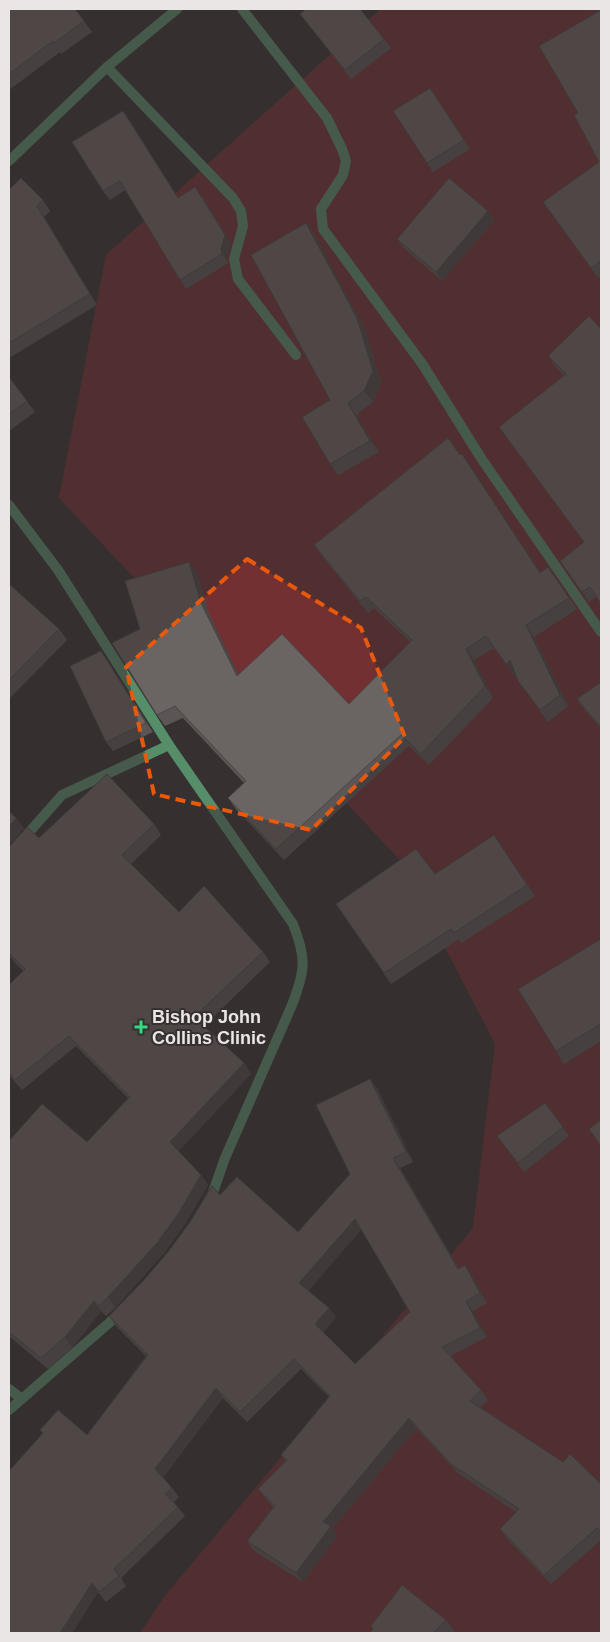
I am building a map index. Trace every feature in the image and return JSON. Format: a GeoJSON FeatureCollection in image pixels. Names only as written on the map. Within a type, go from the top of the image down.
{"type":"FeatureCollection","features":[{"type":"Feature","properties":{"kind":"street"},"geometry":{"type":"LineString","coordinates":[[9,162],[107,67],[177,9]]}},
{"type":"Feature","properties":{"kind":"street"},"geometry":{"type":"LineString","coordinates":[[242,9],[327,118],[342,149],[346,161],[343,175],[321,209],[322,229],[423,365],[481,458],[601,632]]}},
{"type":"Feature","properties":{"kind":"street"},"geometry":{"type":"LineString","coordinates":[[107,67],[233,198],[241,211],[243,226],[234,260],[238,279],[296,355]]}},
{"type":"Feature","properties":{"kind":"street"},"geometry":{"type":"LineString","coordinates":[[9,505],[58,570],[169,745],[293,924],[301,944],[303,964],[301,981],[225,1158],[212,1195],[202,1210]]}},
{"type":"Feature","properties":{"kind":"street"},"geometry":{"type":"LineString","coordinates":[[9,855],[62,795],[169,745]]}},
{"type":"Feature","properties":{"kind":"street"},"geometry":{"type":"LineString","coordinates":[[9,1410],[109,1323],[129,1303]]}},
{"type":"Feature","properties":{"kind":"street"},"geometry":{"type":"LineString","coordinates":[[9,1389],[22,1399]]}},
{"type":"Feature","properties":{"kind":"highlighted area"},"geometry":{"type":"Polygon","coordinates":[[[247,559],[361,628],[405,737],[311,830],[154,794],[126,667],[247,559]]]}},
{"type":"Feature","properties":{"kind":"shaded area"},"geometry":{"type":"Polygon","coordinates":[[[381,9],[601,9],[601,1633],[140,1633],[164,1597],[473,1228],[495,1044],[400,860],[59,498],[106,255],[381,9]]]}},
{"type":"Feature","properties":{"kind":"building"},"geometry":{"type":"Polygon","coordinates":[[[9,9],[75,9],[84,21],[54,43],[53,41],[9,74],[9,9]]]}},
{"type":"Feature","properties":{"kind":"building"},"geometry":{"type":"Polygon","coordinates":[[[306,9],[360,9],[384,39],[345,70],[300,14],[306,9]]]}},
{"type":"Feature","properties":{"kind":"building"},"geometry":{"type":"Polygon","coordinates":[[[601,10],[601,261],[591,268],[543,202],[599,162],[574,115],[578,113],[539,46],[601,10]]]}},
{"type":"Feature","properties":{"kind":"building"},"geometry":{"type":"Polygon","coordinates":[[[430,88],[464,140],[427,163],[393,111],[430,88]]]}},
{"type":"Feature","properties":{"kind":"building"},"geometry":{"type":"Polygon","coordinates":[[[123,111],[178,198],[195,187],[225,235],[221,248],[222,254],[180,280],[120,181],[103,191],[72,142],[123,111]]]}},
{"type":"Feature","properties":{"kind":"building"},"geometry":{"type":"Polygon","coordinates":[[[21,178],[43,200],[37,206],[90,294],[9,343],[9,190],[21,178]]]}},
{"type":"Feature","properties":{"kind":"building"},"geometry":{"type":"Polygon","coordinates":[[[449,178],[488,211],[436,272],[397,239],[449,178]]]}},
{"type":"Feature","properties":{"kind":"building"},"geometry":{"type":"Polygon","coordinates":[[[306,223],[357,318],[373,371],[364,391],[348,403],[370,441],[330,464],[302,417],[330,400],[251,255],[306,223]]]}},
{"type":"Feature","properties":{"kind":"building"},"geometry":{"type":"Polygon","coordinates":[[[589,316],[601,329],[601,604],[590,587],[582,592],[560,561],[584,542],[499,427],[566,374],[548,356],[589,316]]]}},
{"type":"Feature","properties":{"kind":"building"},"geometry":{"type":"Polygon","coordinates":[[[9,377],[27,401],[9,414],[9,377]]]}},
{"type":"Feature","properties":{"kind":"building"},"geometry":{"type":"Polygon","coordinates":[[[448,438],[460,455],[462,454],[540,573],[548,567],[569,598],[526,625],[560,695],[540,710],[518,681],[510,660],[506,664],[486,636],[466,649],[485,686],[421,754],[401,735],[276,849],[228,798],[246,781],[175,706],[157,715],[112,643],[140,629],[125,581],[189,562],[201,603],[237,676],[282,634],[349,704],[412,640],[366,597],[360,601],[314,545],[448,438]]]}},
{"type":"Feature","properties":{"kind":"building"},"geometry":{"type":"Polygon","coordinates":[[[9,584],[59,629],[9,680],[9,584]]]}},
{"type":"Feature","properties":{"kind":"building"},"geometry":{"type":"Polygon","coordinates":[[[101,651],[146,723],[106,742],[70,666],[101,651]]]}},
{"type":"Feature","properties":{"kind":"building"},"geometry":{"type":"Polygon","coordinates":[[[601,682],[601,727],[577,699],[601,682]]]}},
{"type":"Feature","properties":{"kind":"building"},"geometry":{"type":"Polygon","coordinates":[[[107,774],[154,824],[122,855],[179,912],[204,886],[263,952],[194,1017],[244,1063],[170,1142],[201,1175],[178,1214],[157,1243],[99,1306],[94,1301],[65,1337],[41,1358],[9,1332],[9,1141],[42,1104],[87,1142],[130,1097],[69,1036],[15,1080],[9,1073],[9,985],[25,969],[9,953],[9,847],[27,827],[39,838],[107,774]]]}},
{"type":"Feature","properties":{"kind":"building"},"geometry":{"type":"Polygon","coordinates":[[[9,811],[16,818],[9,827],[9,811]]]}},
{"type":"Feature","properties":{"kind":"building"},"geometry":{"type":"Polygon","coordinates":[[[494,835],[527,885],[454,933],[451,929],[384,973],[336,904],[416,849],[435,874],[494,835]]]}},
{"type":"Feature","properties":{"kind":"building"},"geometry":{"type":"Polygon","coordinates":[[[601,939],[601,1024],[556,1051],[518,989],[601,939]]]}},
{"type":"Feature","properties":{"kind":"building"},"geometry":{"type":"Polygon","coordinates":[[[370,1079],[406,1152],[393,1158],[458,1269],[465,1265],[480,1293],[466,1301],[480,1328],[442,1347],[481,1390],[470,1401],[563,1462],[570,1454],[601,1484],[601,1531],[597,1528],[544,1575],[500,1529],[519,1509],[451,1464],[409,1418],[323,1522],[331,1526],[296,1573],[247,1541],[275,1506],[258,1489],[287,1460],[281,1455],[330,1396],[294,1359],[240,1412],[216,1388],[155,1469],[172,1488],[165,1494],[178,1507],[114,1569],[119,1576],[99,1592],[92,1583],[60,1633],[9,1633],[9,1471],[43,1433],[40,1430],[58,1410],[87,1435],[148,1355],[109,1316],[168,1252],[190,1222],[212,1186],[220,1195],[237,1177],[298,1232],[350,1174],[316,1105],[370,1079]],[[355,1219],[299,1283],[329,1308],[315,1324],[355,1364],[410,1312],[355,1219]]]}},
{"type":"Feature","properties":{"kind":"building"},"geometry":{"type":"Polygon","coordinates":[[[545,1103],[563,1127],[518,1163],[497,1136],[545,1103]]]}},
{"type":"Feature","properties":{"kind":"building"},"geometry":{"type":"Polygon","coordinates":[[[601,1120],[601,1146],[589,1129],[601,1120]]]}},
{"type":"Feature","properties":{"kind":"building"},"geometry":{"type":"Polygon","coordinates":[[[402,1585],[446,1620],[433,1633],[370,1633],[373,1628],[371,1626],[402,1585]]]}},
{"type":"Feature","properties":{"kind":"place","name":"Bishop John Collins Clinic"},"geometry":{"type":"Point","coordinates":[141,1027]}}]}
